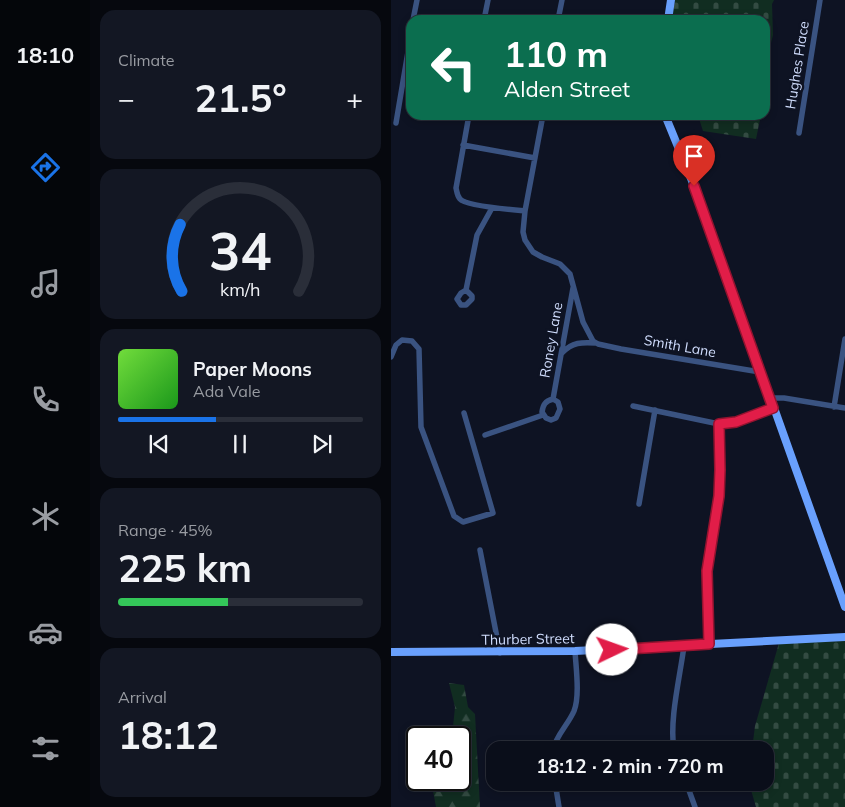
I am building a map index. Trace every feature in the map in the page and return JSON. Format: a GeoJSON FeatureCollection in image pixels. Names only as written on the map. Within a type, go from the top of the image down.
{"type":"FeatureCollection","features":[{"type":"Feature","properties":{"kind":"street"},"geometry":{"type":"LineString","coordinates":[[414,15],[417,0]]}},
{"type":"Feature","properties":{"kind":"street"},"geometry":{"type":"LineString","coordinates":[[486,15],[488,0]]}},
{"type":"Feature","properties":{"kind":"street"},"geometry":{"type":"LineString","coordinates":[[559,15],[562,0]]}},
{"type":"Feature","properties":{"kind":"street"},"geometry":{"type":"LineString","coordinates":[[669,15],[671,0]]}},
{"type":"Feature","properties":{"kind":"street","name":"Hughes Place"},"geometry":{"type":"LineString","coordinates":[[799,133],[820,0]]}},
{"type":"Feature","properties":{"kind":"street"},"geometry":{"type":"LineString","coordinates":[[396,123],[406,64]]}},
{"type":"Feature","properties":{"kind":"street"},"geometry":{"type":"LineString","coordinates":[[468,120],[456,188],[458,197],[463,202],[492,208],[525,211]]}},
{"type":"Feature","properties":{"kind":"street"},"geometry":{"type":"LineString","coordinates":[[542,120],[525,211],[523,232],[529,247],[541,257],[563,266],[570,274],[583,322],[589,336],[596,343]]}},
{"type":"Feature","properties":{"kind":"street"},"geometry":{"type":"LineString","coordinates":[[667,120],[703,209],[845,607]]}},
{"type":"Feature","properties":{"kind":"street"},"geometry":{"type":"LineString","coordinates":[[463,145],[535,158]]}},
{"type":"Feature","properties":{"kind":"street"},"geometry":{"type":"LineString","coordinates":[[466,290],[477,235],[492,208]]}},
{"type":"Feature","properties":{"kind":"street","name":"Roney Lane"},"geometry":{"type":"LineString","coordinates":[[553,399],[573,285]]}},
{"type":"Feature","properties":{"kind":"street"},"geometry":{"type":"LineString","coordinates":[[834,407],[845,339]]}},
{"type":"Feature","properties":{"kind":"street"},"geometry":{"type":"LineString","coordinates":[[391,357],[396,345],[402,340],[412,342],[419,349],[421,427],[453,516],[463,522],[493,513],[464,413]]}},
{"type":"Feature","properties":{"kind":"street","name":"Smith Lane"},"geometry":{"type":"LineString","coordinates":[[561,354],[569,346],[576,343],[596,343],[760,372]]}},
{"type":"Feature","properties":{"kind":"street"},"geometry":{"type":"LineString","coordinates":[[769,398],[784,398],[845,408]]}},
{"type":"Feature","properties":{"kind":"street","name":"Roney Lane"},"geometry":{"type":"LineString","coordinates":[[553,399],[558,402],[560,409],[556,418],[551,420],[543,415],[543,406],[547,400],[553,399]]}},
{"type":"Feature","properties":{"kind":"street"},"geometry":{"type":"LineString","coordinates":[[633,406],[719,424],[736,422],[773,408]]}},
{"type":"Feature","properties":{"kind":"street"},"geometry":{"type":"LineString","coordinates":[[639,504],[655,410]]}},
{"type":"Feature","properties":{"kind":"street","name":"Roney Lane"},"geometry":{"type":"LineString","coordinates":[[485,435],[543,415]]}},
{"type":"Feature","properties":{"kind":"street"},"geometry":{"type":"LineString","coordinates":[[709,644],[707,571],[719,496],[719,424]]}},
{"type":"Feature","properties":{"kind":"street"},"geometry":{"type":"LineString","coordinates":[[481,550],[500,653]]}},
{"type":"Feature","properties":{"kind":"street","name":"Thurber Street"},"geometry":{"type":"LineString","coordinates":[[391,652],[500,653],[575,651],[845,637]]}},
{"type":"Feature","properties":{"kind":"street"},"geometry":{"type":"LineString","coordinates":[[672,741],[673,720],[684,646]]}},
{"type":"Feature","properties":{"kind":"street"},"geometry":{"type":"LineString","coordinates":[[556,741],[575,709],[577,699],[575,651]]}},
{"type":"Feature","properties":{"kind":"street"},"geometry":{"type":"LineString","coordinates":[[556,791],[559,807]]}},
{"type":"Feature","properties":{"kind":"street"},"geometry":{"type":"LineString","coordinates":[[689,791],[695,807]]}},
{"type":"Feature","properties":{"kind":"green space"},"geometry":{"type":"Polygon","coordinates":[[[675,0],[774,0],[772,4],[773,35],[770,47],[770,15],[673,15],[675,0]]]}},
{"type":"Feature","properties":{"kind":"green space"},"geometry":{"type":"Polygon","coordinates":[[[700,120],[760,120],[756,139],[703,131],[700,120]]]}},
{"type":"Feature","properties":{"kind":"green space"},"geometry":{"type":"Polygon","coordinates":[[[845,641],[845,807],[756,807],[751,791],[774,791],[774,741],[753,741],[755,726],[779,643],[845,641]]]}},
{"type":"Feature","properties":{"kind":"green space"},"geometry":{"type":"Polygon","coordinates":[[[449,683],[464,685],[468,707],[475,714],[480,807],[436,807],[433,791],[471,791],[471,726],[453,726],[455,707],[449,683]]]}},
{"type":"Feature","properties":{"kind":"route"},"geometry":{"type":"LineString","coordinates":[[612,650],[709,644],[706,589],[707,571],[719,496],[719,424],[736,422],[773,408],[694,186]]}}]}
